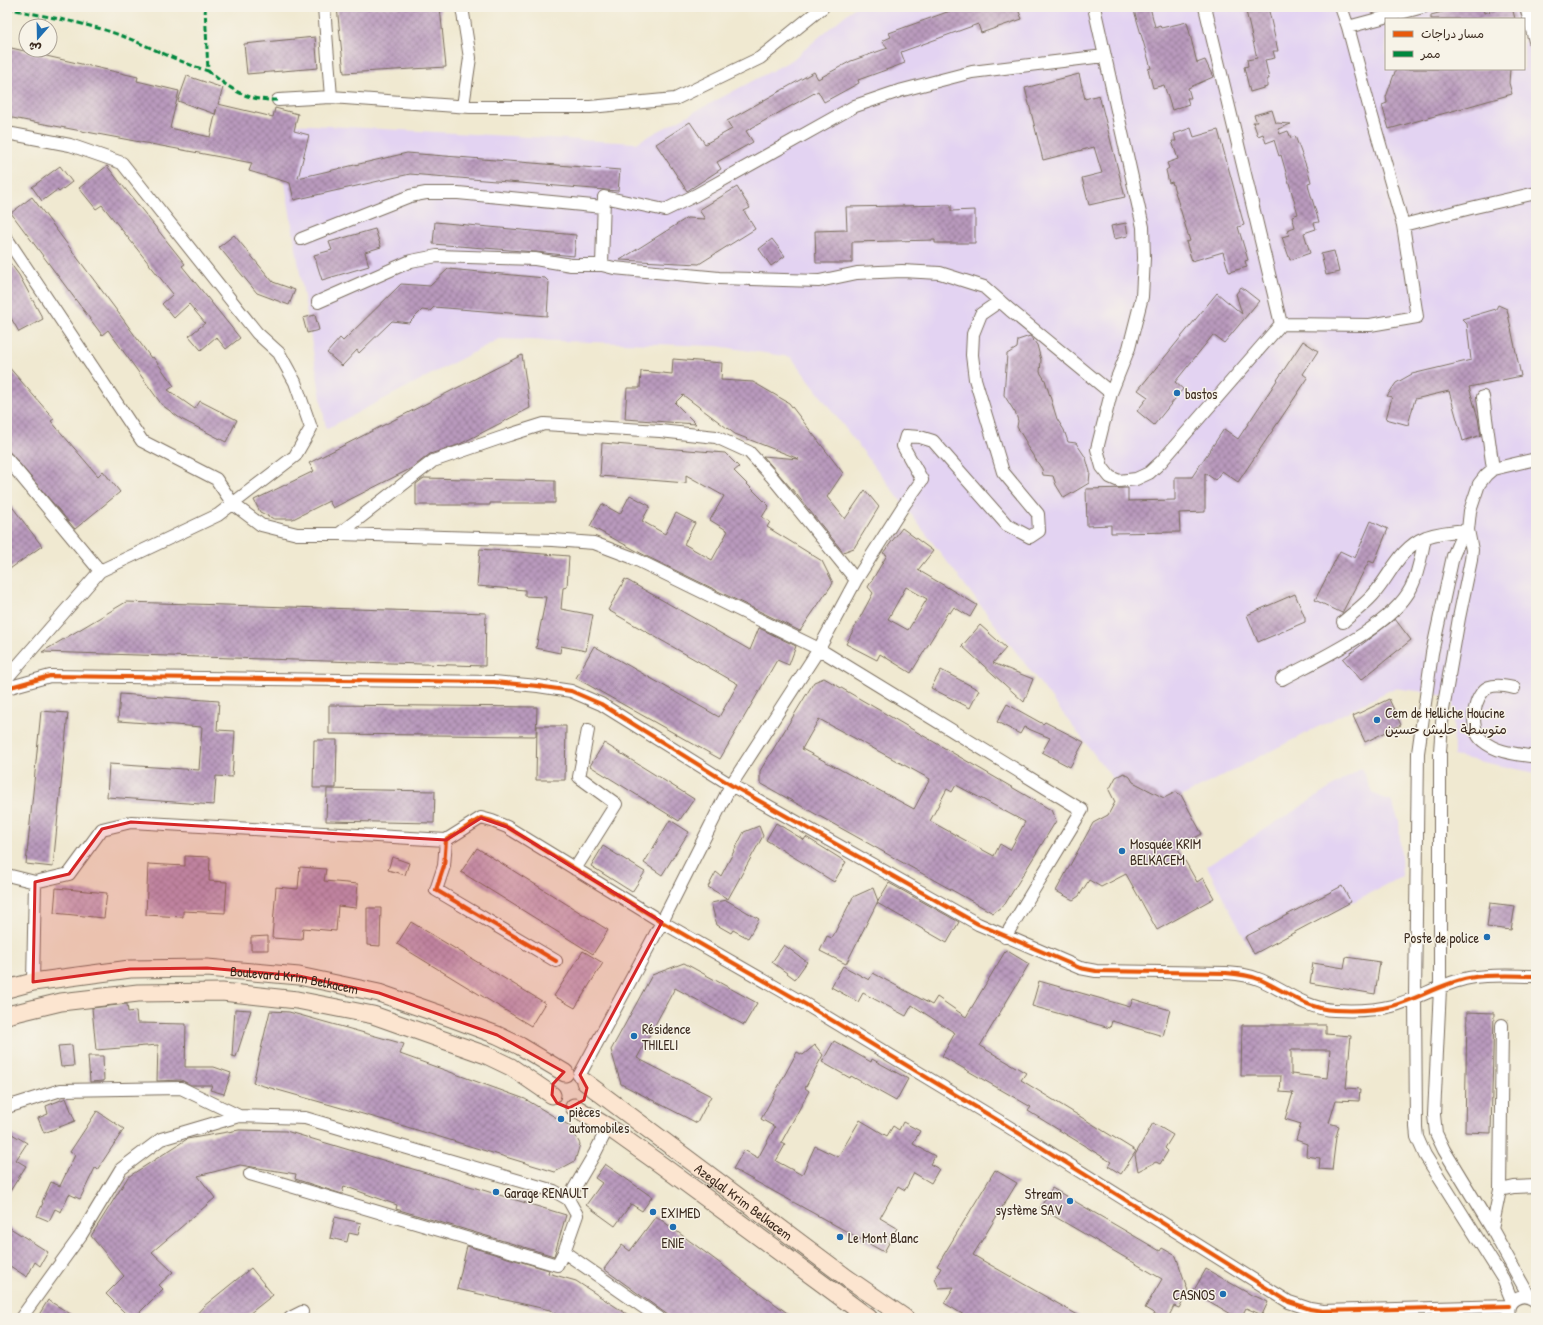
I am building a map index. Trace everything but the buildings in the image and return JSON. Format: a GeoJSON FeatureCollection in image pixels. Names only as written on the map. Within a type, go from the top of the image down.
{"type":"FeatureCollection","features":[{"type":"Feature","properties":{"kind":"main road","name":"Boulevard Krim Belkacem"},"geometry":{"type":"LineString","coordinates":[[7,989],[33,982],[130,969],[208,968],[299,976],[379,993],[458,1020],[497,1035],[520,1046],[576,1077]]}},
{"type":"Feature","properties":{"kind":"main road"},"geometry":{"type":"LineString","coordinates":[[7,1015],[61,1002],[138,993],[222,992],[297,1000],[373,1015],[486,1055],[511,1067],[552,1095],[557,1103],[565,1107],[574,1107],[608,1127],[869,1318]]}},
{"type":"Feature","properties":{"kind":"main road"},"geometry":{"type":"LineString","coordinates":[[552,1095],[552,1090],[556,1079],[576,1077],[587,1088],[586,1094],[579,1104],[574,1107]]}},
{"type":"Feature","properties":{"kind":"main road","name":"Azeglal Krim Belkacem"},"geometry":{"type":"LineString","coordinates":[[576,1077],[847,1278],[905,1318]]}},
{"type":"Feature","properties":{"kind":"street"},"geometry":{"type":"LineString","coordinates":[[324,7],[332,97]]}},
{"type":"Feature","properties":{"kind":"street"},"geometry":{"type":"LineString","coordinates":[[462,7],[470,58],[462,106]]}},
{"type":"Feature","properties":{"kind":"street"},"geometry":{"type":"LineString","coordinates":[[278,100],[332,97],[462,106],[590,107],[675,99],[760,58],[823,7]]}},
{"type":"Feature","properties":{"kind":"street"},"geometry":{"type":"LineString","coordinates":[[1094,7],[1143,227],[1144,258],[1142,297],[1129,348],[1111,393],[1097,449],[1102,468],[1110,477],[1119,481],[1136,479],[1149,473],[1161,462],[1281,324],[1370,325],[1417,318],[1403,225],[1348,27],[1341,7]]}},
{"type":"Feature","properties":{"kind":"street"},"geometry":{"type":"LineString","coordinates":[[1205,7],[1281,324]]}},
{"type":"Feature","properties":{"kind":"street"},"geometry":{"type":"LineString","coordinates":[[1348,27],[1423,7]]}},
{"type":"Feature","properties":{"kind":"street"},"geometry":{"type":"LineString","coordinates":[[1526,7],[1536,45]]}},
{"type":"Feature","properties":{"kind":"street"},"geometry":{"type":"LineString","coordinates":[[602,265],[604,197],[664,210],[696,195],[855,106],[899,91],[972,72],[1104,56]]}},
{"type":"Feature","properties":{"kind":"street"},"geometry":{"type":"LineString","coordinates":[[7,133],[70,145],[122,163],[257,333],[279,353],[295,382],[311,428],[295,456],[218,515],[100,571],[7,678]]}},
{"type":"Feature","properties":{"kind":"street"},"geometry":{"type":"LineString","coordinates":[[302,239],[410,196],[426,193],[458,193],[604,208]]}},
{"type":"Feature","properties":{"kind":"street"},"geometry":{"type":"LineString","coordinates":[[1403,225],[1536,193]]}},
{"type":"Feature","properties":{"kind":"street"},"geometry":{"type":"LineString","coordinates":[[7,239],[142,441],[216,480],[233,504],[261,525],[297,534],[553,540],[594,543],[632,557],[819,648],[1082,810],[1005,937]]}},
{"type":"Feature","properties":{"kind":"street"},"geometry":{"type":"LineString","coordinates":[[318,302],[411,261],[437,256],[535,259],[571,265],[602,265],[614,268],[719,278],[819,281],[857,273],[902,271],[940,273],[984,287],[1111,393]]}},
{"type":"Feature","properties":{"kind":"street"},"geometry":{"type":"LineString","coordinates":[[576,1077],[662,922],[731,785],[819,648],[856,580],[904,504],[922,480],[903,446],[906,436],[920,436],[933,441],[1007,525],[1030,537],[1039,531],[1038,514],[1003,472],[975,379],[972,355],[973,334],[981,314],[1000,301]]}},
{"type":"Feature","properties":{"kind":"street"},"geometry":{"type":"LineString","coordinates":[[1483,397],[1493,470]]}},
{"type":"Feature","properties":{"kind":"street"},"geometry":{"type":"LineString","coordinates":[[339,534],[433,461],[530,428],[544,424],[660,431],[716,437],[749,452],[777,483],[856,580]]}},
{"type":"Feature","properties":{"kind":"street"},"geometry":{"type":"LineString","coordinates":[[7,459],[100,571]]}},
{"type":"Feature","properties":{"kind":"street"},"geometry":{"type":"LineString","coordinates":[[1533,1300],[1444,1150],[1436,1129],[1434,1115],[1440,988],[1440,751],[1443,710],[1471,560],[1471,540],[1468,530],[1470,511],[1479,484],[1486,475],[1493,470],[1536,459]]}},
{"type":"Feature","properties":{"kind":"street"},"geometry":{"type":"LineString","coordinates":[[1343,622],[1374,594],[1398,559],[1410,547],[1425,538],[1442,533],[1468,530]]}},
{"type":"Feature","properties":{"kind":"street"},"geometry":{"type":"LineString","coordinates":[[1468,530],[1459,542],[1453,556],[1432,653],[1418,753],[1416,1118],[1418,1137],[1425,1155],[1503,1279],[1511,1303]]}},
{"type":"Feature","properties":{"kind":"street"},"geometry":{"type":"LineString","coordinates":[[1282,679],[1358,637],[1402,602],[1411,588],[1417,574],[1425,538]]}},
{"type":"Feature","properties":{"kind":"street"},"geometry":{"type":"LineString","coordinates":[[7,688],[50,676],[494,682],[571,691],[601,704],[731,785],[978,924],[1005,937],[1080,968],[1096,971],[1226,973],[1245,975],[1261,980],[1296,999],[1314,1006],[1332,1010],[1375,1010],[1392,1006],[1470,978],[1536,976]]}},
{"type":"Feature","properties":{"kind":"street"},"geometry":{"type":"LineString","coordinates":[[1514,688],[1494,685],[1487,688],[1482,694],[1475,708],[1474,722],[1476,732],[1481,741],[1491,747],[1536,757]]}},
{"type":"Feature","properties":{"kind":"street"},"geometry":{"type":"LineString","coordinates":[[575,869],[616,804],[579,777],[588,730]]}},
{"type":"Feature","properties":{"kind":"street"},"geometry":{"type":"LineString","coordinates":[[7,875],[35,882],[69,874],[102,829],[131,822],[446,840],[481,818],[492,821],[507,827],[662,922],[805,1004],[1004,1124],[1289,1302],[1310,1309],[1322,1310],[1511,1303]]}},
{"type":"Feature","properties":{"kind":"street"},"geometry":{"type":"LineString","coordinates":[[446,840],[444,866],[436,890],[556,961]]}},
{"type":"Feature","properties":{"kind":"street"},"geometry":{"type":"LineString","coordinates":[[33,982],[35,882]]}},
{"type":"Feature","properties":{"kind":"street"},"geometry":{"type":"LineString","coordinates":[[1492,1229],[1500,1190],[1502,1025]]}},
{"type":"Feature","properties":{"kind":"street"},"geometry":{"type":"LineString","coordinates":[[7,1107],[61,1090],[181,1088],[239,1116]]}},
{"type":"Feature","properties":{"kind":"street"},"geometry":{"type":"LineString","coordinates":[[21,1318],[81,1235],[121,1169],[160,1139],[239,1116],[305,1118],[554,1192],[568,1199],[577,1215],[564,1252],[557,1265],[250,1174]]}},
{"type":"Feature","properties":{"kind":"street"},"geometry":{"type":"LineString","coordinates":[[568,1199],[595,1153],[608,1127]]}},
{"type":"Feature","properties":{"kind":"street"},"geometry":{"type":"LineString","coordinates":[[1500,1190],[1514,1187],[1536,1186]]}},
{"type":"Feature","properties":{"kind":"street"},"geometry":{"type":"LineString","coordinates":[[564,1252],[659,1318]]}},
{"type":"Feature","properties":{"kind":"street"},"geometry":{"type":"LineString","coordinates":[[1510,1318],[1508,1310],[1511,1303],[1521,1296],[1533,1300]]}},
{"type":"Feature","properties":{"kind":"street"},"geometry":{"type":"LineString","coordinates":[[290,1318],[302,1312]]}},
{"type":"Feature","properties":{"kind":"highlighted area"},"geometry":{"type":"Polygon","coordinates":[[[481,818],[507,827],[662,922],[580,1075],[587,1088],[584,1100],[569,1108],[557,1103],[552,1095],[553,1084],[564,1072],[497,1035],[379,993],[299,976],[207,968],[130,969],[33,982],[35,882],[69,874],[102,829],[131,822],[446,840],[481,818]]]}},
{"type":"Feature","properties":{"kind":"shaded area","name":"bastos"},"geometry":{"type":"Polygon","coordinates":[[[855,7],[1536,7],[1536,773],[1454,756],[1453,698],[1426,692],[1394,688],[1169,803],[1119,787],[791,357],[717,346],[499,339],[326,429],[275,123],[636,143],[792,60],[855,7]]]}},
{"type":"Feature","properties":{"kind":"shaded area"},"geometry":{"type":"Polygon","coordinates":[[[1362,768],[1372,793],[1391,801],[1399,821],[1402,876],[1253,955],[1207,866],[1362,768]]]}},
{"type":"Feature","properties":{"kind":"marked path"},"geometry":{"type":"LineString","coordinates":[[205,7],[208,71],[232,89],[240,93],[257,99],[278,100]]}},
{"type":"Feature","properties":{"kind":"marked path"},"geometry":{"type":"LineString","coordinates":[[7,8],[109,31],[208,71]]}},
{"type":"Feature","properties":{"kind":"cycle path"},"geometry":{"type":"LineString","coordinates":[[7,688],[50,676],[494,682],[571,691],[601,704],[731,785],[978,924],[1080,968],[1096,971],[1226,973],[1244,975],[1261,980],[1305,1003],[1324,1009],[1334,1010],[1370,1010],[1385,1008],[1402,1003],[1459,980],[1469,978],[1494,976],[1536,976]]}},
{"type":"Feature","properties":{"kind":"cycle path"},"geometry":{"type":"LineString","coordinates":[[556,961],[436,890],[444,866],[446,840],[481,818],[507,827],[662,922],[805,1004],[1004,1124],[1289,1302],[1310,1309],[1322,1311],[1509,1306]]}},
{"type":"Feature","properties":{"kind":"place","name":"bastos"},"geometry":{"type":"Point","coordinates":[1177,393]}},
{"type":"Feature","properties":{"kind":"place","name":"Cem de Helliche Houcine متوسطة حليش حسين"},"geometry":{"type":"Point","coordinates":[1377,720]}},
{"type":"Feature","properties":{"kind":"place","name":"Mosquée KRIM BELKACEM"},"geometry":{"type":"Point","coordinates":[1122,851]}},
{"type":"Feature","properties":{"kind":"place","name":"Poste de police"},"geometry":{"type":"Point","coordinates":[1487,937]}},
{"type":"Feature","properties":{"kind":"place","name":"Résidence THILELI"},"geometry":{"type":"Point","coordinates":[634,1036]}},
{"type":"Feature","properties":{"kind":"place","name":"pièces automobiles"},"geometry":{"type":"Point","coordinates":[561,1119]}},
{"type":"Feature","properties":{"kind":"place","name":"Garage RENAULT"},"geometry":{"type":"Point","coordinates":[496,1192]}},
{"type":"Feature","properties":{"kind":"place","name":"Stream système SAV"},"geometry":{"type":"Point","coordinates":[1070,1201]}},
{"type":"Feature","properties":{"kind":"place","name":"EXIMED"},"geometry":{"type":"Point","coordinates":[653,1212]}},
{"type":"Feature","properties":{"kind":"place","name":"ENIE"},"geometry":{"type":"Point","coordinates":[673,1227]}},
{"type":"Feature","properties":{"kind":"place","name":"Le Mont Blanc"},"geometry":{"type":"Point","coordinates":[840,1237]}},
{"type":"Feature","properties":{"kind":"place","name":"CASNOS"},"geometry":{"type":"Point","coordinates":[1223,1294]}}]}
